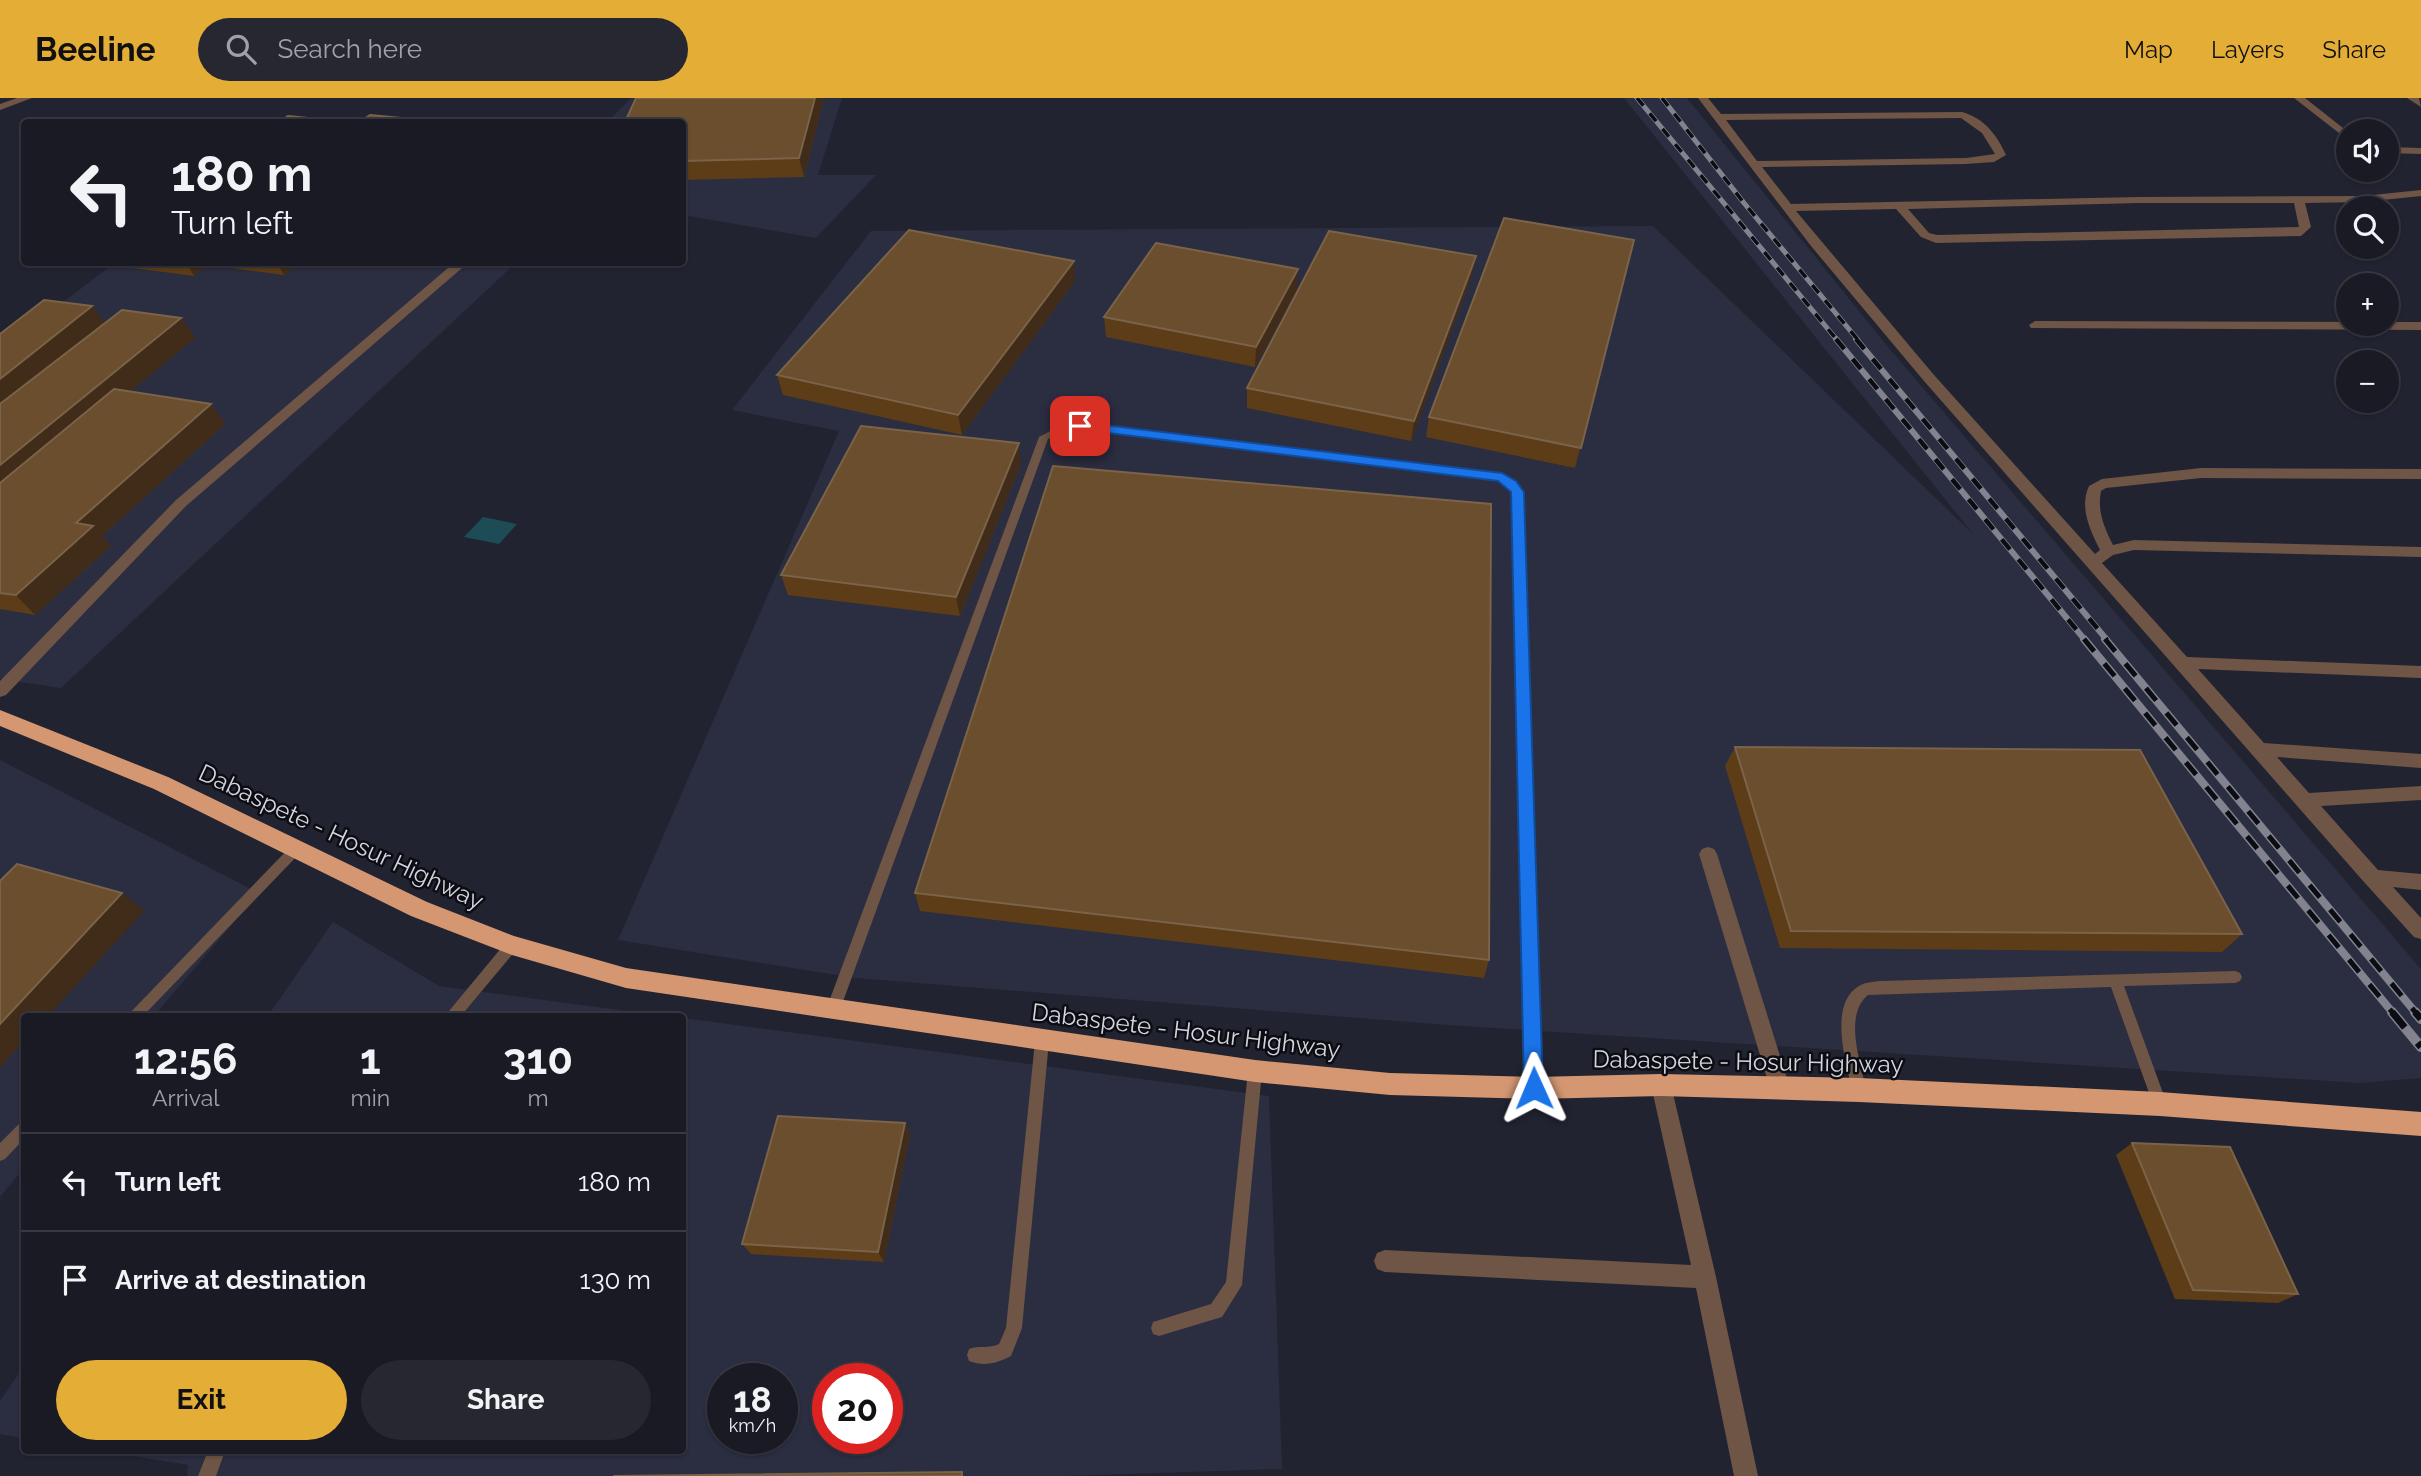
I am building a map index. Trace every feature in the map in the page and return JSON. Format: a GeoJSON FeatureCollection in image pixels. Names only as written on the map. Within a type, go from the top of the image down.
{"type":"FeatureCollection","features":[{"type":"Feature","properties":{"kind":"highway","name":"Dabaspete - Hosur Highway"},"geometry":{"type":"LineString","coordinates":[[0,719],[161,783],[419,909],[512,945],[626,978],[1255,1071],[1390,1084],[1534,1088],[1661,1085],[1859,1090],[2160,1104],[2421,1124]]}},
{"type":"Feature","properties":{"kind":"street"},"geometry":{"type":"LineString","coordinates":[[0,107],[27,98]]}},
{"type":"Feature","properties":{"kind":"street"},"geometry":{"type":"LineString","coordinates":[[1703,98],[1787,208],[1929,378],[2421,931]]}},
{"type":"Feature","properties":{"kind":"street"},"geometry":{"type":"LineString","coordinates":[[2300,98],[2336,127]]}},
{"type":"Feature","properties":{"kind":"street"},"geometry":{"type":"LineString","coordinates":[[2412,98],[2421,104]]}},
{"type":"Feature","properties":{"kind":"street"},"geometry":{"type":"LineString","coordinates":[[1717,117],[1880,110],[1962,115],[1972,118],[1995,140],[2001,155],[1994,159],[1966,161],[1752,164]]}},
{"type":"Feature","properties":{"kind":"street"},"geometry":{"type":"LineString","coordinates":[[2399,150],[2421,151]]}},
{"type":"Feature","properties":{"kind":"street"},"geometry":{"type":"LineString","coordinates":[[1787,208],[2363,199],[2421,193]]}},
{"type":"Feature","properties":{"kind":"street"},"geometry":{"type":"LineString","coordinates":[[1899,205],[1925,235],[1936,239],[1961,239],[2301,232],[2305,227],[2299,199]]}},
{"type":"Feature","properties":{"kind":"street"},"geometry":{"type":"LineString","coordinates":[[0,691],[181,503],[458,266]]}},
{"type":"Feature","properties":{"kind":"street"},"geometry":{"type":"LineString","coordinates":[[2035,325],[2421,326]]}},
{"type":"Feature","properties":{"kind":"street"},"geometry":{"type":"LineString","coordinates":[[2108,551],[2094,523],[2091,500],[2094,489],[2102,484],[2201,473],[2421,474]]}},
{"type":"Feature","properties":{"kind":"street"},"geometry":{"type":"LineString","coordinates":[[2094,563],[2108,551],[2134,545],[2421,552]]}},
{"type":"Feature","properties":{"kind":"street"},"geometry":{"type":"LineString","coordinates":[[2184,663],[2421,672]]}},
{"type":"Feature","properties":{"kind":"street"},"geometry":{"type":"LineString","coordinates":[[2258,748],[2421,761]]}},
{"type":"Feature","properties":{"kind":"street"},"geometry":{"type":"LineString","coordinates":[[2303,800],[2421,793]]}},
{"type":"Feature","properties":{"kind":"street"},"geometry":{"type":"LineString","coordinates":[[1708,854],[1780,1088]]}},
{"type":"Feature","properties":{"kind":"street"},"geometry":{"type":"LineString","coordinates":[[2371,877],[2421,882]]}},
{"type":"Feature","properties":{"kind":"street"},"geometry":{"type":"LineString","coordinates":[[1661,1085],[1705,1276],[1746,1476]]}},
{"type":"Feature","properties":{"kind":"street"},"geometry":{"type":"LineString","coordinates":[[1385,1261],[1705,1276]]}},
{"type":"Feature","properties":{"kind":"lane"},"geometry":{"type":"LineString","coordinates":[[834,1007],[1044,437],[1059,430],[1080,426],[1502,477],[1512,484],[1517,492],[1534,1088]]}},
{"type":"Feature","properties":{"kind":"lane"},"geometry":{"type":"LineString","coordinates":[[137,1013],[296,849]]}},
{"type":"Feature","properties":{"kind":"lane"},"geometry":{"type":"LineString","coordinates":[[454,1013],[512,945]]}},
{"type":"Feature","properties":{"kind":"lane"},"geometry":{"type":"LineString","coordinates":[[1859,1090],[1847,1021],[1852,1002],[1862,990],[1880,986],[2235,977]]}},
{"type":"Feature","properties":{"kind":"lane"},"geometry":{"type":"LineString","coordinates":[[2115,980],[2160,1104]]}},
{"type":"Feature","properties":{"kind":"lane"},"geometry":{"type":"LineString","coordinates":[[975,1356],[993,1356],[1005,1350],[1014,1328],[1042,1041]]}},
{"type":"Feature","properties":{"kind":"lane"},"geometry":{"type":"LineString","coordinates":[[1159,1328],[1216,1311],[1234,1285],[1255,1071]]}},
{"type":"Feature","properties":{"kind":"lane"},"geometry":{"type":"LineString","coordinates":[[0,1154],[21,1132]]}},
{"type":"Feature","properties":{"kind":"lane"},"geometry":{"type":"LineString","coordinates":[[207,1476],[215,1454]]}},
{"type":"Feature","properties":{"kind":"shaded area"},"geometry":{"type":"Polygon","coordinates":[[[631,98],[842,98],[818,175],[876,175],[816,238],[686,216],[686,119],[610,119],[631,98]]]}},
{"type":"Feature","properties":{"kind":"shaded area"},"geometry":{"type":"Polygon","coordinates":[[[1624,98],[1687,98],[1893,353],[2421,969],[2421,1078],[2359,1083],[1447,1025],[855,978],[618,940],[839,431],[732,410],[871,231],[1653,226],[1973,534],[1624,98]]]}},
{"type":"Feature","properties":{"kind":"shaded area"},"geometry":{"type":"Polygon","coordinates":[[[110,266],[513,266],[61,688],[0,679],[0,351],[110,266]]]}},
{"type":"Feature","properties":{"kind":"shaded area"},"geometry":{"type":"Polygon","coordinates":[[[483,517],[517,524],[499,544],[464,537],[483,517]]]}},
{"type":"Feature","properties":{"kind":"shaded area"},"geometry":{"type":"Polygon","coordinates":[[[0,760],[259,893],[156,1013],[21,1013],[21,1172],[0,1197],[0,760]]]}},
{"type":"Feature","properties":{"kind":"shaded area"},"geometry":{"type":"Polygon","coordinates":[[[333,922],[439,986],[643,1013],[270,1013],[333,922]]]}},
{"type":"Feature","properties":{"kind":"shaded area"},"geometry":{"type":"Polygon","coordinates":[[[686,1018],[1269,1096],[1282,1469],[1064,1476],[187,1476],[188,1465],[120,1454],[686,1454],[686,1018]]]}},
{"type":"Feature","properties":{"kind":"shaded area"},"geometry":{"type":"Polygon","coordinates":[[[21,1370],[21,1438],[0,1434],[0,1401],[21,1370]]]}},
{"type":"Feature","properties":{"kind":"building"},"geometry":{"type":"Polygon","coordinates":[[[636,98],[815,98],[799,158],[686,161],[686,119],[626,119],[636,98]]]}},
{"type":"Feature","properties":{"kind":"building"},"geometry":{"type":"Polygon","coordinates":[[[370,115],[411,119],[364,119],[370,115]]]}},
{"type":"Feature","properties":{"kind":"building"},"geometry":{"type":"Polygon","coordinates":[[[288,116],[318,119],[284,119],[288,116]]]}},
{"type":"Feature","properties":{"kind":"building"},"geometry":{"type":"Polygon","coordinates":[[[1504,218],[1634,240],[1581,448],[1429,417],[1504,218]]]}},
{"type":"Feature","properties":{"kind":"building"},"geometry":{"type":"Polygon","coordinates":[[[909,230],[1074,261],[958,415],[777,375],[909,230]]]}},
{"type":"Feature","properties":{"kind":"building"},"geometry":{"type":"Polygon","coordinates":[[[1329,231],[1476,256],[1414,421],[1247,388],[1329,231]]]}},
{"type":"Feature","properties":{"kind":"building"},"geometry":{"type":"Polygon","coordinates":[[[1156,243],[1298,269],[1256,347],[1104,317],[1156,243]]]}},
{"type":"Feature","properties":{"kind":"building"},"geometry":{"type":"Polygon","coordinates":[[[44,300],[92,306],[0,379],[0,334],[44,300]]]}},
{"type":"Feature","properties":{"kind":"building"},"geometry":{"type":"Polygon","coordinates":[[[122,310],[181,318],[0,465],[0,404],[122,310]]]}},
{"type":"Feature","properties":{"kind":"building"},"geometry":{"type":"Polygon","coordinates":[[[114,389],[211,404],[76,523],[93,526],[16,595],[0,593],[0,483],[114,389]]]}},
{"type":"Feature","properties":{"kind":"building"},"geometry":{"type":"Polygon","coordinates":[[[861,426],[1019,443],[956,597],[781,575],[861,426]]]}},
{"type":"Feature","properties":{"kind":"building"},"geometry":{"type":"Polygon","coordinates":[[[1053,466],[1491,504],[1489,960],[915,893],[1053,466]]]}},
{"type":"Feature","properties":{"kind":"building"},"geometry":{"type":"Polygon","coordinates":[[[1735,747],[2140,750],[2242,934],[1791,931],[1735,747]]]}},
{"type":"Feature","properties":{"kind":"building"},"geometry":{"type":"Polygon","coordinates":[[[17,864],[122,893],[0,1024],[0,881],[17,864]]]}},
{"type":"Feature","properties":{"kind":"building"},"geometry":{"type":"Polygon","coordinates":[[[778,1116],[905,1123],[878,1252],[742,1244],[778,1116]]]}},
{"type":"Feature","properties":{"kind":"building"},"geometry":{"type":"Polygon","coordinates":[[[2132,1143],[2230,1147],[2298,1294],[2193,1290],[2132,1143]]]}},
{"type":"Feature","properties":{"kind":"building"},"geometry":{"type":"Polygon","coordinates":[[[962,1472],[962,1476],[613,1476],[962,1472]]]}},
{"type":"Feature","properties":{"kind":"railway"},"geometry":{"type":"LineString","coordinates":[[1637,98],[1837,340]]}},
{"type":"Feature","properties":{"kind":"railway"},"geometry":{"type":"LineString","coordinates":[[1662,98],[1744,203],[1858,340]]}},
{"type":"Feature","properties":{"kind":"railway"},"geometry":{"type":"LineString","coordinates":[[1836,339],[2085,640]]}},
{"type":"Feature","properties":{"kind":"railway"},"geometry":{"type":"LineString","coordinates":[[1856,339],[2107,640]]}},
{"type":"Feature","properties":{"kind":"railway"},"geometry":{"type":"LineString","coordinates":[[2084,639],[2393,1013]]}},
{"type":"Feature","properties":{"kind":"railway"},"geometry":{"type":"LineString","coordinates":[[2105,639],[2416,1013]]}},
{"type":"Feature","properties":{"kind":"railway"},"geometry":{"type":"LineString","coordinates":[[2392,1012],[2421,1047]]}},
{"type":"Feature","properties":{"kind":"railway"},"geometry":{"type":"LineString","coordinates":[[2415,1012],[2421,1019]]}},
{"type":"Feature","properties":{"kind":"route"},"geometry":{"type":"LineString","coordinates":[[1080,426],[1502,477],[1512,484],[1517,492],[1534,1088]]}}]}
